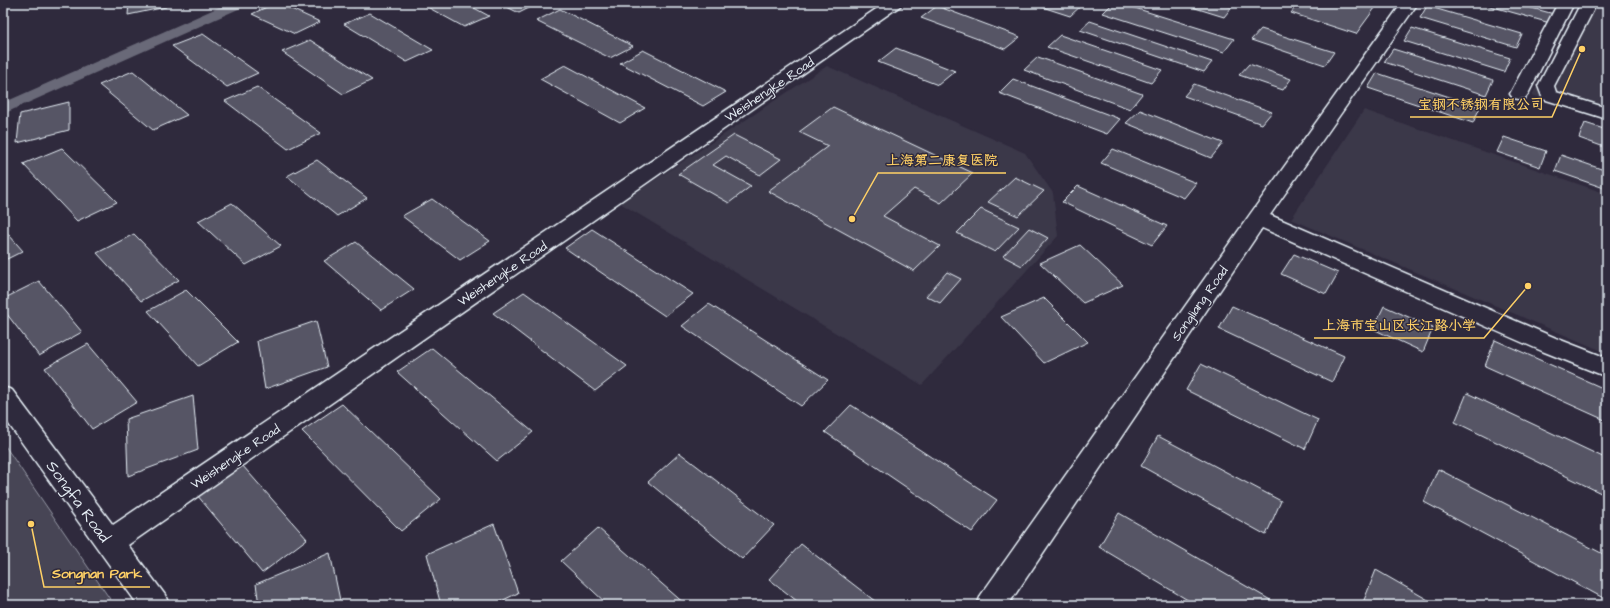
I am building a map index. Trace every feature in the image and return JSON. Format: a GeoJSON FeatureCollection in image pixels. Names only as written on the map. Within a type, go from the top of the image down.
{"type":"FeatureCollection","features":[{"type":"Feature","properties":{"kind":"street","name":"Weishengke Road"},"geometry":{"type":"LineString","coordinates":[[109,543],[895,3]]}},
{"type":"Feature","properties":{"kind":"street","name":"Songliang Road"},"geometry":{"type":"LineString","coordinates":[[991,605],[1258,218],[1410,3]]}},
{"type":"Feature","properties":{"kind":"street"},"geometry":{"type":"LineString","coordinates":[[1519,94],[1566,3]]}},
{"type":"Feature","properties":{"kind":"street"},"geometry":{"type":"LineString","coordinates":[[1589,3],[1546,86],[1549,95],[1607,114]]}},
{"type":"Feature","properties":{"kind":"street"},"geometry":{"type":"LineString","coordinates":[[1258,218],[1550,345],[1607,368]]}},
{"type":"Feature","properties":{"kind":"street","name":"Songfa Road"},"geometry":{"type":"LineString","coordinates":[[3,397],[155,605]]}},
{"type":"Feature","properties":{"kind":"shaded area"},"geometry":{"type":"Polygon","coordinates":[[[1582,3],[1607,3],[1607,119],[1532,95],[1582,3]]]}},
{"type":"Feature","properties":{"kind":"shaded area"},"geometry":{"type":"Polygon","coordinates":[[[827,66],[1025,153],[1053,193],[1058,236],[922,385],[620,203],[827,66]]]}},
{"type":"Feature","properties":{"kind":"shaded area"},"geometry":{"type":"Polygon","coordinates":[[[1364,110],[1607,194],[1607,353],[1291,219],[1364,110]]]}},
{"type":"Feature","properties":{"kind":"shaded area"},"geometry":{"type":"Polygon","coordinates":[[[3,443],[114,605],[3,605],[3,443]]]}},
{"type":"Feature","properties":{"kind":"building"},"geometry":{"type":"Polygon","coordinates":[[[129,3],[166,3],[166,7],[128,15],[129,3]]]}},
{"type":"Feature","properties":{"kind":"building"},"geometry":{"type":"Polygon","coordinates":[[[275,3],[320,22],[295,34],[252,14],[275,3]]]}},
{"type":"Feature","properties":{"kind":"building"},"geometry":{"type":"Polygon","coordinates":[[[343,3],[362,3],[354,7],[343,3]]]}},
{"type":"Feature","properties":{"kind":"building"},"geometry":{"type":"Polygon","coordinates":[[[420,3],[465,3],[489,16],[464,27],[420,3]]]}},
{"type":"Feature","properties":{"kind":"building"},"geometry":{"type":"Polygon","coordinates":[[[499,3],[539,3],[519,13],[499,3]]]}},
{"type":"Feature","properties":{"kind":"building"},"geometry":{"type":"Polygon","coordinates":[[[1030,3],[1080,3],[1083,4],[1070,16],[1030,3]]]}},
{"type":"Feature","properties":{"kind":"building"},"geometry":{"type":"Polygon","coordinates":[[[1113,3],[1119,3],[1234,39],[1224,52],[1103,13],[1113,3]]]}},
{"type":"Feature","properties":{"kind":"building"},"geometry":{"type":"Polygon","coordinates":[[[1179,3],[1219,3],[1232,7],[1224,17],[1179,3]]]}},
{"type":"Feature","properties":{"kind":"building"},"geometry":{"type":"Polygon","coordinates":[[[1299,3],[1357,3],[1375,8],[1356,34],[1291,13],[1299,3]]]}},
{"type":"Feature","properties":{"kind":"building"},"geometry":{"type":"Polygon","coordinates":[[[1479,3],[1513,3],[1554,14],[1550,23],[1479,3]]]}},
{"type":"Feature","properties":{"kind":"building"},"geometry":{"type":"Polygon","coordinates":[[[937,6],[1020,37],[1005,49],[921,18],[937,6]]]}},
{"type":"Feature","properties":{"kind":"building"},"geometry":{"type":"Polygon","coordinates":[[[1427,6],[1522,34],[1516,47],[1420,18],[1427,6]]]}},
{"type":"Feature","properties":{"kind":"building"},"geometry":{"type":"Polygon","coordinates":[[[560,9],[633,46],[610,58],[536,21],[560,9]]]}},
{"type":"Feature","properties":{"kind":"building"},"geometry":{"type":"Polygon","coordinates":[[[370,13],[433,50],[407,62],[344,24],[370,13]]]}},
{"type":"Feature","properties":{"kind":"building"},"geometry":{"type":"Polygon","coordinates":[[[1090,21],[1212,62],[1204,72],[1080,30],[1090,21]]]}},
{"type":"Feature","properties":{"kind":"building"},"geometry":{"type":"Polygon","coordinates":[[[1412,28],[1510,58],[1504,72],[1404,41],[1412,28]]]}},
{"type":"Feature","properties":{"kind":"building"},"geometry":{"type":"Polygon","coordinates":[[[1261,29],[1334,52],[1325,65],[1251,40],[1261,29]]]}},
{"type":"Feature","properties":{"kind":"building"},"geometry":{"type":"Polygon","coordinates":[[[203,34],[258,73],[227,87],[172,46],[203,34]]]}},
{"type":"Feature","properties":{"kind":"building"},"geometry":{"type":"Polygon","coordinates":[[[1060,35],[1162,70],[1151,83],[1047,47],[1060,35]]]}},
{"type":"Feature","properties":{"kind":"building"},"geometry":{"type":"Polygon","coordinates":[[[310,40],[372,80],[343,94],[282,52],[310,40]]]}},
{"type":"Feature","properties":{"kind":"building"},"geometry":{"type":"Polygon","coordinates":[[[896,48],[955,71],[938,85],[878,62],[896,48]]]}},
{"type":"Feature","properties":{"kind":"building"},"geometry":{"type":"Polygon","coordinates":[[[1393,49],[1493,80],[1486,95],[1384,62],[1393,49]]]}},
{"type":"Feature","properties":{"kind":"building"},"geometry":{"type":"Polygon","coordinates":[[[643,50],[726,92],[703,106],[620,63],[643,50]]]}},
{"type":"Feature","properties":{"kind":"building"},"geometry":{"type":"Polygon","coordinates":[[[1038,57],[1142,94],[1130,109],[1024,70],[1038,57]]]}},
{"type":"Feature","properties":{"kind":"building"},"geometry":{"type":"Polygon","coordinates":[[[1249,64],[1291,79],[1283,90],[1239,75],[1249,64]]]}},
{"type":"Feature","properties":{"kind":"building"},"geometry":{"type":"Polygon","coordinates":[[[565,65],[645,108],[620,123],[540,79],[565,65]]]}},
{"type":"Feature","properties":{"kind":"building"},"geometry":{"type":"Polygon","coordinates":[[[133,71],[187,115],[153,130],[99,85],[133,71]]]}},
{"type":"Feature","properties":{"kind":"building"},"geometry":{"type":"Polygon","coordinates":[[[1377,73],[1480,107],[1473,123],[1368,88],[1377,73]]]}},
{"type":"Feature","properties":{"kind":"building"},"geometry":{"type":"Polygon","coordinates":[[[1013,79],[1120,119],[1107,134],[999,93],[1013,79]]]}},
{"type":"Feature","properties":{"kind":"building"},"geometry":{"type":"Polygon","coordinates":[[[1194,84],[1272,112],[1262,124],[1184,96],[1194,84]]]}},
{"type":"Feature","properties":{"kind":"building"},"geometry":{"type":"Polygon","coordinates":[[[257,87],[321,133],[288,149],[225,101],[257,87]]]}},
{"type":"Feature","properties":{"kind":"building"},"geometry":{"type":"Polygon","coordinates":[[[69,102],[69,130],[17,143],[20,114],[69,102]]]}},
{"type":"Feature","properties":{"kind":"building"},"geometry":{"type":"Polygon","coordinates":[[[833,107],[973,173],[941,203],[914,189],[883,216],[940,246],[914,271],[768,191],[828,146],[799,132],[833,107]]]}},
{"type":"Feature","properties":{"kind":"building"},"geometry":{"type":"Polygon","coordinates":[[[1140,110],[1223,143],[1211,158],[1126,123],[1140,110]]]}},
{"type":"Feature","properties":{"kind":"building"},"geometry":{"type":"Polygon","coordinates":[[[1585,123],[1607,130],[1607,148],[1579,138],[1585,123]]]}},
{"type":"Feature","properties":{"kind":"building"},"geometry":{"type":"Polygon","coordinates":[[[734,135],[781,159],[760,175],[726,156],[713,165],[751,186],[729,203],[678,174],[734,135]]]}},
{"type":"Feature","properties":{"kind":"building"},"geometry":{"type":"Polygon","coordinates":[[[1504,137],[1546,151],[1540,167],[1497,152],[1504,137]]]}},
{"type":"Feature","properties":{"kind":"building"},"geometry":{"type":"Polygon","coordinates":[[[62,148],[117,202],[77,221],[23,164],[62,148]]]}},
{"type":"Feature","properties":{"kind":"building"},"geometry":{"type":"Polygon","coordinates":[[[1113,149],[1196,183],[1184,198],[1101,163],[1113,149]]]}},
{"type":"Feature","properties":{"kind":"building"},"geometry":{"type":"Polygon","coordinates":[[[1561,155],[1607,171],[1607,189],[1555,171],[1561,155]]]}},
{"type":"Feature","properties":{"kind":"building"},"geometry":{"type":"Polygon","coordinates":[[[317,160],[367,198],[337,216],[287,176],[317,160]]]}},
{"type":"Feature","properties":{"kind":"building"},"geometry":{"type":"Polygon","coordinates":[[[1015,177],[1044,191],[1018,216],[988,202],[1015,177]]]}},
{"type":"Feature","properties":{"kind":"building"},"geometry":{"type":"Polygon","coordinates":[[[1078,186],[1167,226],[1152,245],[1062,202],[1078,186]]]}},
{"type":"Feature","properties":{"kind":"building"},"geometry":{"type":"Polygon","coordinates":[[[432,199],[490,241],[460,260],[402,216],[432,199]]]}},
{"type":"Feature","properties":{"kind":"building"},"geometry":{"type":"Polygon","coordinates":[[[232,203],[281,246],[246,265],[198,221],[232,203]]]}},
{"type":"Feature","properties":{"kind":"building"},"geometry":{"type":"Polygon","coordinates":[[[981,209],[1019,227],[995,252],[957,233],[981,209]]]}},
{"type":"Feature","properties":{"kind":"building"},"geometry":{"type":"Polygon","coordinates":[[[3,228],[23,251],[3,261],[3,228]]]}},
{"type":"Feature","properties":{"kind":"building"},"geometry":{"type":"Polygon","coordinates":[[[1029,228],[1048,238],[1022,266],[1003,256],[1029,228]]]}},
{"type":"Feature","properties":{"kind":"building"},"geometry":{"type":"Polygon","coordinates":[[[592,229],[693,294],[665,316],[565,248],[592,229]]]}},
{"type":"Feature","properties":{"kind":"building"},"geometry":{"type":"Polygon","coordinates":[[[134,234],[179,280],[141,301],[97,253],[134,234]]]}},
{"type":"Feature","properties":{"kind":"building"},"geometry":{"type":"Polygon","coordinates":[[[356,242],[414,289],[381,310],[324,261],[356,242]]]}},
{"type":"Feature","properties":{"kind":"building"},"geometry":{"type":"Polygon","coordinates":[[[1080,245],[1123,285],[1083,303],[1040,263],[1080,245]]]}},
{"type":"Feature","properties":{"kind":"building"},"geometry":{"type":"Polygon","coordinates":[[[1294,254],[1338,273],[1326,294],[1281,274],[1294,254]]]}},
{"type":"Feature","properties":{"kind":"building"},"geometry":{"type":"Polygon","coordinates":[[[947,272],[961,279],[940,303],[926,296],[947,272]]]}},
{"type":"Feature","properties":{"kind":"building"},"geometry":{"type":"Polygon","coordinates":[[[39,281],[82,332],[39,356],[3,309],[3,299],[39,281]]]}},
{"type":"Feature","properties":{"kind":"building"},"geometry":{"type":"Polygon","coordinates":[[[186,290],[238,342],[198,366],[148,311],[186,290]]]}},
{"type":"Feature","properties":{"kind":"building"},"geometry":{"type":"Polygon","coordinates":[[[524,292],[627,366],[595,391],[493,313],[524,292]]]}},
{"type":"Feature","properties":{"kind":"building"},"geometry":{"type":"Polygon","coordinates":[[[1044,298],[1088,342],[1044,363],[1001,317],[1044,298]]]}},
{"type":"Feature","properties":{"kind":"building"},"geometry":{"type":"Polygon","coordinates":[[[709,304],[828,380],[801,406],[682,326],[709,304]]]}},
{"type":"Feature","properties":{"kind":"building"},"geometry":{"type":"Polygon","coordinates":[[[1232,306],[1344,356],[1332,382],[1219,329],[1232,306]]]}},
{"type":"Feature","properties":{"kind":"building"},"geometry":{"type":"Polygon","coordinates":[[[1384,306],[1433,328],[1423,352],[1373,329],[1384,306]]]}},
{"type":"Feature","properties":{"kind":"building"},"geometry":{"type":"Polygon","coordinates":[[[316,321],[327,367],[265,389],[257,341],[316,321]]]}},
{"type":"Feature","properties":{"kind":"building"},"geometry":{"type":"Polygon","coordinates":[[[1495,340],[1607,390],[1607,421],[1485,366],[1495,340]]]}},
{"type":"Feature","properties":{"kind":"building"},"geometry":{"type":"Polygon","coordinates":[[[88,344],[137,402],[92,429],[45,368],[88,344]]]}},
{"type":"Feature","properties":{"kind":"building"},"geometry":{"type":"Polygon","coordinates":[[[432,348],[533,432],[497,461],[397,372],[432,348]]]}},
{"type":"Feature","properties":{"kind":"building"},"geometry":{"type":"Polygon","coordinates":[[[1201,364],[1318,420],[1305,449],[1186,390],[1201,364]]]}},
{"type":"Feature","properties":{"kind":"building"},"geometry":{"type":"Polygon","coordinates":[[[1467,393],[1607,459],[1607,496],[1455,422],[1467,393]]]}},
{"type":"Feature","properties":{"kind":"building"},"geometry":{"type":"Polygon","coordinates":[[[193,396],[198,450],[128,476],[126,419],[193,396]]]}},
{"type":"Feature","properties":{"kind":"building"},"geometry":{"type":"Polygon","coordinates":[[[342,404],[441,499],[401,531],[302,431],[342,404]]]}},
{"type":"Feature","properties":{"kind":"building"},"geometry":{"type":"Polygon","coordinates":[[[851,405],[997,500],[972,532],[825,432],[851,405]]]}},
{"type":"Feature","properties":{"kind":"building"},"geometry":{"type":"Polygon","coordinates":[[[1158,436],[1281,501],[1266,535],[1141,466],[1158,436]]]}},
{"type":"Feature","properties":{"kind":"building"},"geometry":{"type":"Polygon","coordinates":[[[680,453],[774,525],[742,559],[648,482],[680,453]]]}},
{"type":"Feature","properties":{"kind":"building"},"geometry":{"type":"Polygon","coordinates":[[[242,465],[307,539],[262,573],[197,495],[242,465]]]}},
{"type":"Feature","properties":{"kind":"building"},"geometry":{"type":"Polygon","coordinates":[[[1438,469],[1607,556],[1607,600],[1424,502],[1438,469]]]}},
{"type":"Feature","properties":{"kind":"building"},"geometry":{"type":"Polygon","coordinates":[[[1119,513],[1279,605],[1196,605],[1099,547],[1119,513]]]}},
{"type":"Feature","properties":{"kind":"building"},"geometry":{"type":"Polygon","coordinates":[[[494,524],[518,593],[493,605],[441,605],[427,554],[494,524]]]}},
{"type":"Feature","properties":{"kind":"building"},"geometry":{"type":"Polygon","coordinates":[[[598,528],[686,605],[608,605],[561,561],[598,528]]]}},
{"type":"Feature","properties":{"kind":"building"},"geometry":{"type":"Polygon","coordinates":[[[801,544],[880,605],[802,605],[769,579],[801,544]]]}},
{"type":"Feature","properties":{"kind":"building"},"geometry":{"type":"Polygon","coordinates":[[[330,553],[341,605],[259,605],[256,584],[330,553]]]}},
{"type":"Feature","properties":{"kind":"building"},"geometry":{"type":"Polygon","coordinates":[[[1376,570],[1437,605],[1362,605],[1376,570]]]}},
{"type":"Feature","properties":{"kind":"waterway"},"geometry":{"type":"LineString","coordinates":[[3,109],[240,3]]}},
{"type":"Feature","properties":{"kind":"place","name":"宝钢不锈钢有限公司"},"geometry":{"type":"Point","coordinates":[1582,49]}},
{"type":"Feature","properties":{"kind":"place","name":"上海第二康复医院"},"geometry":{"type":"Point","coordinates":[852,219]}},
{"type":"Feature","properties":{"kind":"place","name":"上海市宝山区长江路小学"},"geometry":{"type":"Point","coordinates":[1528,286]}},
{"type":"Feature","properties":{"kind":"place","name":"Songnan Park"},"geometry":{"type":"Point","coordinates":[31,524]}}]}
